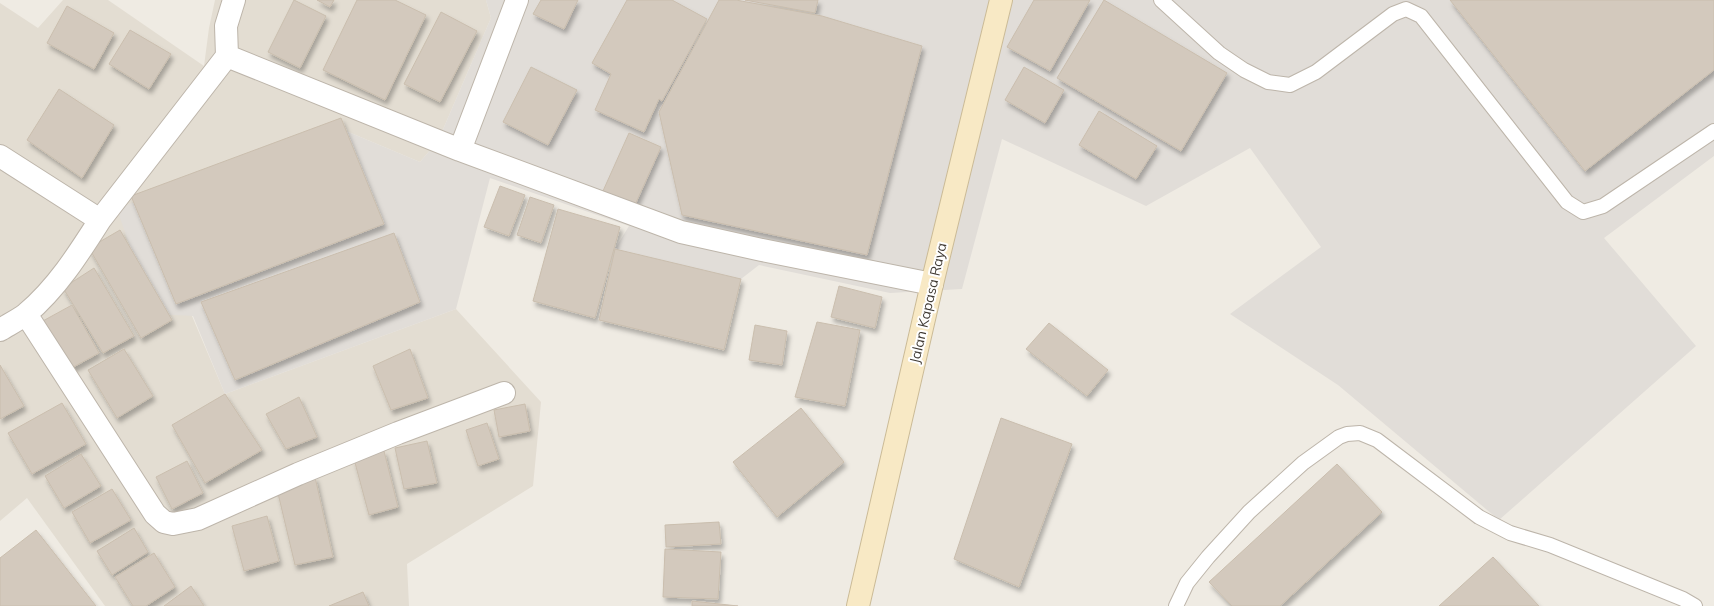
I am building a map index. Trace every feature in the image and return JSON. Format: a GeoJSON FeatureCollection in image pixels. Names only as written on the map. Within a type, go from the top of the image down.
{"type":"FeatureCollection","features":[{"type":"Feature","properties":{"kind":"main road","name":"Jalan Kapasa Raya"},"geometry":{"type":"LineString","coordinates":[[858,606],[932,284],[1001,0]]}},
{"type":"Feature","properties":{"kind":"street"},"geometry":{"type":"LineString","coordinates":[[0,330],[26,314],[50,290],[73,262],[100,220],[227,56],[226,26],[234,0]]}},
{"type":"Feature","properties":{"kind":"street"},"geometry":{"type":"LineString","coordinates":[[460,150],[516,0]]}},
{"type":"Feature","properties":{"kind":"street"},"geometry":{"type":"LineString","coordinates":[[227,56],[460,150],[681,232],[932,284]]}},
{"type":"Feature","properties":{"kind":"street"},"geometry":{"type":"LineString","coordinates":[[0,156],[100,220]]}},
{"type":"Feature","properties":{"kind":"street"},"geometry":{"type":"LineString","coordinates":[[26,314],[155,514],[164,522],[173,524],[198,519],[298,474],[398,433],[504,393]]}},
{"type":"Feature","properties":{"kind":"lane"},"geometry":{"type":"LineString","coordinates":[[1161,0],[1219,53],[1244,70],[1268,82],[1290,85],[1316,72],[1393,14],[1406,9],[1421,16],[1567,202],[1583,212],[1602,206],[1714,131]]}},
{"type":"Feature","properties":{"kind":"lane"},"geometry":{"type":"LineString","coordinates":[[1176,606],[1191,578],[1249,512],[1303,463],[1339,436],[1360,433],[1377,440],[1479,517],[1491,524],[1510,533],[1550,545],[1685,604]]}},
{"type":"Feature","properties":{"kind":"shaded area"},"geometry":{"type":"Polygon","coordinates":[[[63,0],[108,0],[204,66],[209,28],[215,0],[486,0],[491,18],[438,141],[420,162],[327,123],[192,316],[225,394],[456,309],[541,402],[533,486],[407,564],[409,606],[105,606],[27,498],[0,521],[0,3],[38,28],[63,0]]]}},
{"type":"Feature","properties":{"kind":"shaded area"},"geometry":{"type":"Polygon","coordinates":[[[486,0],[1714,0],[1714,156],[1604,238],[1696,346],[1499,520],[1338,385],[1230,314],[1321,247],[1250,148],[1146,206],[1002,139],[962,289],[890,293],[759,265],[741,279],[724,350],[599,320],[615,249],[629,226],[490,178],[456,309],[225,394],[193,316],[153,314],[117,209],[327,123],[420,162],[438,141],[491,18],[486,0]]]}},
{"type":"Feature","properties":{"kind":"building"},"geometry":{"type":"Polygon","coordinates":[[[294,0],[326,16],[300,68],[268,52],[294,0]]]}},
{"type":"Feature","properties":{"kind":"building"},"geometry":{"type":"Polygon","coordinates":[[[317,0],[334,0],[330,7],[317,0]]]}},
{"type":"Feature","properties":{"kind":"building"},"geometry":{"type":"Polygon","coordinates":[[[357,0],[395,0],[426,15],[385,100],[323,70],[357,0]]]}},
{"type":"Feature","properties":{"kind":"building"},"geometry":{"type":"Polygon","coordinates":[[[541,0],[578,0],[564,29],[533,14],[541,0]]]}},
{"type":"Feature","properties":{"kind":"building"},"geometry":{"type":"Polygon","coordinates":[[[627,0],[672,0],[707,19],[662,101],[659,99],[644,132],[595,110],[611,74],[592,63],[627,0]]]}},
{"type":"Feature","properties":{"kind":"building"},"geometry":{"type":"Polygon","coordinates":[[[719,0],[736,0],[822,16],[922,46],[867,255],[682,215],[659,112],[719,0]]]}},
{"type":"Feature","properties":{"kind":"building"},"geometry":{"type":"Polygon","coordinates":[[[745,0],[818,0],[815,13],[745,0]]]}},
{"type":"Feature","properties":{"kind":"building"},"geometry":{"type":"Polygon","coordinates":[[[1034,0],[1090,0],[1050,71],[1007,47],[1034,0]]]}},
{"type":"Feature","properties":{"kind":"building"},"geometry":{"type":"Polygon","coordinates":[[[1104,0],[1227,73],[1181,151],[1057,78],[1104,0]]]}},
{"type":"Feature","properties":{"kind":"building"},"geometry":{"type":"Polygon","coordinates":[[[1450,0],[1714,0],[1714,70],[1585,171],[1450,0]]]}},
{"type":"Feature","properties":{"kind":"building"},"geometry":{"type":"Polygon","coordinates":[[[67,6],[114,33],[94,69],[47,43],[67,6]]]}},
{"type":"Feature","properties":{"kind":"building"},"geometry":{"type":"Polygon","coordinates":[[[441,12],[477,31],[440,102],[404,84],[441,12]]]}},
{"type":"Feature","properties":{"kind":"building"},"geometry":{"type":"Polygon","coordinates":[[[130,30],[171,54],[149,89],[109,64],[130,30]]]}},
{"type":"Feature","properties":{"kind":"building"},"geometry":{"type":"Polygon","coordinates":[[[531,67],[577,90],[548,145],[503,122],[531,67]]]}},
{"type":"Feature","properties":{"kind":"building"},"geometry":{"type":"Polygon","coordinates":[[[1024,67],[1064,90],[1045,123],[1005,100],[1024,67]]]}},
{"type":"Feature","properties":{"kind":"building"},"geometry":{"type":"Polygon","coordinates":[[[59,89],[114,125],[82,178],[27,140],[59,89]]]}},
{"type":"Feature","properties":{"kind":"building"},"geometry":{"type":"Polygon","coordinates":[[[1099,111],[1157,146],[1136,179],[1079,145],[1099,111]]]}},
{"type":"Feature","properties":{"kind":"building"},"geometry":{"type":"Polygon","coordinates":[[[341,118],[384,224],[176,304],[131,196],[341,118]]]}},
{"type":"Feature","properties":{"kind":"building"},"geometry":{"type":"Polygon","coordinates":[[[629,133],[661,147],[635,205],[603,191],[629,133]]]}},
{"type":"Feature","properties":{"kind":"building"},"geometry":{"type":"Polygon","coordinates":[[[500,186],[525,195],[509,236],[484,227],[500,186]]]}},
{"type":"Feature","properties":{"kind":"building"},"geometry":{"type":"Polygon","coordinates":[[[530,197],[554,205],[541,243],[517,235],[530,197]]]}},
{"type":"Feature","properties":{"kind":"building"},"geometry":{"type":"Polygon","coordinates":[[[558,209],[620,227],[595,318],[533,301],[558,209]]]}},
{"type":"Feature","properties":{"kind":"building"},"geometry":{"type":"Polygon","coordinates":[[[120,230],[172,320],[141,338],[89,248],[120,230]]]}},
{"type":"Feature","properties":{"kind":"building"},"geometry":{"type":"Polygon","coordinates":[[[394,233],[420,302],[235,380],[201,302],[394,233]]]}},
{"type":"Feature","properties":{"kind":"building"},"geometry":{"type":"Polygon","coordinates":[[[615,249],[741,279],[724,350],[599,320],[615,249]]]}},
{"type":"Feature","properties":{"kind":"building"},"geometry":{"type":"Polygon","coordinates":[[[94,268],[134,336],[103,353],[63,288],[94,268]]]}},
{"type":"Feature","properties":{"kind":"building"},"geometry":{"type":"Polygon","coordinates":[[[839,286],[882,297],[875,328],[831,317],[839,286]]]}},
{"type":"Feature","properties":{"kind":"building"},"geometry":{"type":"Polygon","coordinates":[[[72,305],[99,353],[68,370],[41,322],[72,305]]]}},
{"type":"Feature","properties":{"kind":"building"},"geometry":{"type":"Polygon","coordinates":[[[817,322],[860,330],[845,406],[795,397],[817,322]]]}},
{"type":"Feature","properties":{"kind":"building"},"geometry":{"type":"Polygon","coordinates":[[[1049,323],[1108,370],[1087,396],[1026,349],[1049,323]]]}},
{"type":"Feature","properties":{"kind":"building"},"geometry":{"type":"Polygon","coordinates":[[[755,325],[787,331],[782,365],[749,360],[755,325]]]}},
{"type":"Feature","properties":{"kind":"building"},"geometry":{"type":"Polygon","coordinates":[[[124,349],[153,396],[117,418],[88,370],[124,349]]]}},
{"type":"Feature","properties":{"kind":"building"},"geometry":{"type":"Polygon","coordinates":[[[410,349],[428,398],[391,410],[373,366],[410,349]]]}},
{"type":"Feature","properties":{"kind":"building"},"geometry":{"type":"Polygon","coordinates":[[[0,365],[24,406],[0,419],[0,365]]]}},
{"type":"Feature","properties":{"kind":"building"},"geometry":{"type":"Polygon","coordinates":[[[225,394],[262,450],[205,483],[172,425],[225,394]]]}},
{"type":"Feature","properties":{"kind":"building"},"geometry":{"type":"Polygon","coordinates":[[[299,397],[317,437],[286,449],[266,414],[299,397]]]}},
{"type":"Feature","properties":{"kind":"building"},"geometry":{"type":"Polygon","coordinates":[[[62,403],[86,444],[32,474],[8,433],[62,403]]]}},
{"type":"Feature","properties":{"kind":"building"},"geometry":{"type":"Polygon","coordinates":[[[525,404],[530,431],[499,437],[494,410],[525,404]]]}},
{"type":"Feature","properties":{"kind":"building"},"geometry":{"type":"Polygon","coordinates":[[[801,408],[844,462],[777,517],[733,462],[801,408]]]}},
{"type":"Feature","properties":{"kind":"building"},"geometry":{"type":"Polygon","coordinates":[[[1001,418],[1072,444],[1019,587],[954,559],[1001,418]]]}},
{"type":"Feature","properties":{"kind":"building"},"geometry":{"type":"Polygon","coordinates":[[[487,423],[499,459],[478,466],[466,430],[487,423]]]}},
{"type":"Feature","properties":{"kind":"building"},"geometry":{"type":"Polygon","coordinates":[[[427,441],[437,483],[404,489],[395,448],[427,441]]]}},
{"type":"Feature","properties":{"kind":"building"},"geometry":{"type":"Polygon","coordinates":[[[384,451],[398,507],[369,515],[354,459],[384,451]]]}},
{"type":"Feature","properties":{"kind":"building"},"geometry":{"type":"Polygon","coordinates":[[[81,454],[101,486],[64,508],[45,476],[81,454]]]}},
{"type":"Feature","properties":{"kind":"building"},"geometry":{"type":"Polygon","coordinates":[[[187,461],[203,493],[172,509],[156,477],[187,461]]]}},
{"type":"Feature","properties":{"kind":"building"},"geometry":{"type":"Polygon","coordinates":[[[1337,464],[1382,512],[1280,606],[1232,606],[1209,582],[1337,464]]]}},
{"type":"Feature","properties":{"kind":"building"},"geometry":{"type":"Polygon","coordinates":[[[315,477],[333,557],[295,565],[277,489],[315,477]]]}},
{"type":"Feature","properties":{"kind":"building"},"geometry":{"type":"Polygon","coordinates":[[[112,489],[131,520],[90,543],[72,512],[112,489]]]}},
{"type":"Feature","properties":{"kind":"building"},"geometry":{"type":"Polygon","coordinates":[[[267,516],[279,561],[244,571],[232,526],[267,516]]]}},
{"type":"Feature","properties":{"kind":"building"},"geometry":{"type":"Polygon","coordinates":[[[719,522],[721,544],[666,547],[665,525],[719,522]]]}},
{"type":"Feature","properties":{"kind":"building"},"geometry":{"type":"Polygon","coordinates":[[[134,528],[148,552],[112,575],[97,551],[134,528]]]}},
{"type":"Feature","properties":{"kind":"building"},"geometry":{"type":"Polygon","coordinates":[[[36,530],[96,606],[0,606],[0,558],[36,530]]]}},
{"type":"Feature","properties":{"kind":"building"},"geometry":{"type":"Polygon","coordinates":[[[665,549],[721,552],[718,599],[663,597],[665,549]]]}},
{"type":"Feature","properties":{"kind":"building"},"geometry":{"type":"Polygon","coordinates":[[[154,553],[175,587],[146,606],[133,606],[115,577],[154,553]]]}},
{"type":"Feature","properties":{"kind":"building"},"geometry":{"type":"Polygon","coordinates":[[[1493,557],[1539,606],[1439,606],[1493,557]]]}},
{"type":"Feature","properties":{"kind":"building"},"geometry":{"type":"Polygon","coordinates":[[[191,586],[204,606],[164,606],[191,586]]]}},
{"type":"Feature","properties":{"kind":"building"},"geometry":{"type":"Polygon","coordinates":[[[363,592],[369,606],[329,606],[363,592]]]}},
{"type":"Feature","properties":{"kind":"building"},"geometry":{"type":"Polygon","coordinates":[[[692,601],[738,606],[692,606],[692,601]]]}}]}
